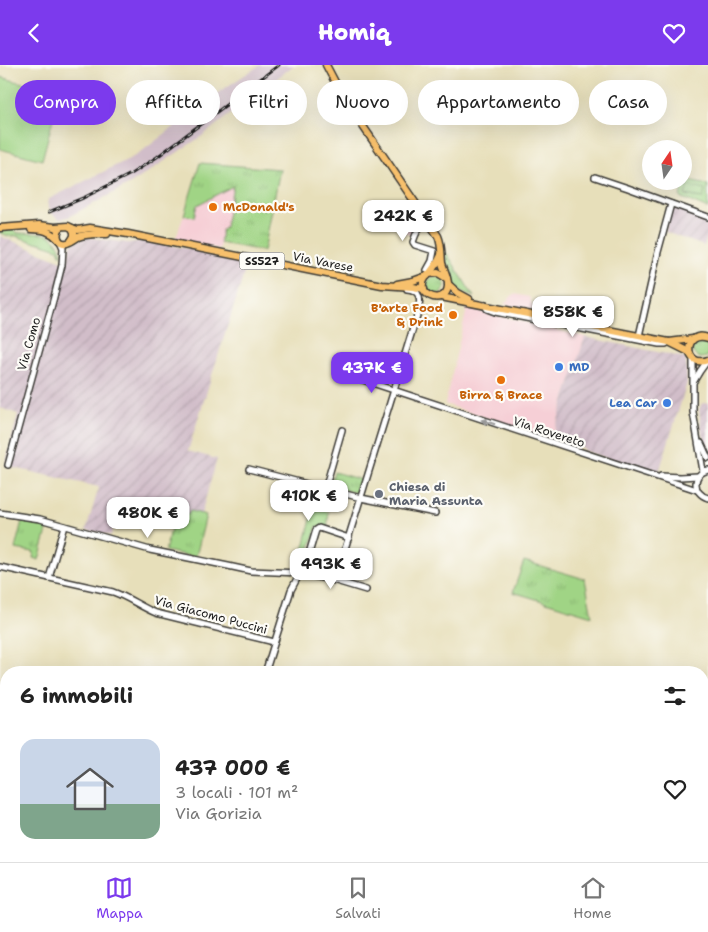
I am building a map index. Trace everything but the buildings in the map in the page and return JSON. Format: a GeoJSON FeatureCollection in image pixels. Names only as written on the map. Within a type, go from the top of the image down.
{"type":"FeatureCollection","features":[{"type":"Feature","properties":{"kind":"main road"},"geometry":{"type":"LineString","coordinates":[[326,65],[356,116],[438,236],[447,281],[447,291],[441,297]]}},
{"type":"Feature","properties":{"kind":"main road"},"geometry":{"type":"LineString","coordinates":[[39,225],[61,227],[68,225],[75,234],[74,239],[64,243],[45,230],[0,228],[39,225]]}},
{"type":"Feature","properties":{"kind":"main road"},"geometry":{"type":"LineString","coordinates":[[58,239],[57,232],[61,227]]}},
{"type":"Feature","properties":{"kind":"main road","name":"Via Varese"},"geometry":{"type":"LineString","coordinates":[[72,228],[78,230],[90,228],[143,237],[382,285],[424,289]]}},
{"type":"Feature","properties":{"kind":"main road","name":"Via Varese"},"geometry":{"type":"LineString","coordinates":[[70,242],[94,233],[143,237]]}},
{"type":"Feature","properties":{"kind":"main road"},"geometry":{"type":"LineString","coordinates":[[428,295],[424,289],[424,281],[441,254]]}},
{"type":"Feature","properties":{"kind":"main road","name":"SS527"},"geometry":{"type":"LineString","coordinates":[[428,273],[443,275],[458,293],[484,305]]}},
{"type":"Feature","properties":{"kind":"main road","name":"Via Varese"},"geometry":{"type":"LineString","coordinates":[[382,285],[406,282],[428,273]]}},
{"type":"Feature","properties":{"kind":"main road","name":"SS527"},"geometry":{"type":"LineString","coordinates":[[428,295],[435,298],[441,297],[484,305],[639,336],[669,343],[700,361],[708,360]]}},
{"type":"Feature","properties":{"kind":"main road","name":"SS527"},"geometry":{"type":"LineString","coordinates":[[669,343],[701,336],[708,338]]}},
{"type":"Feature","properties":{"kind":"main road"},"geometry":{"type":"LineString","coordinates":[[691,355],[689,346],[693,339]]}},
{"type":"Feature","properties":{"kind":"street"},"geometry":{"type":"LineString","coordinates":[[595,177],[708,217]]}},
{"type":"Feature","properties":{"kind":"street"},"geometry":{"type":"LineString","coordinates":[[639,336],[671,204]]}},
{"type":"Feature","properties":{"kind":"street"},"geometry":{"type":"LineString","coordinates":[[427,220],[416,232],[413,242],[415,245],[434,251],[428,273]]}},
{"type":"Feature","properties":{"kind":"street","name":"Via Como"},"geometry":{"type":"LineString","coordinates":[[58,239],[63,248],[63,257]]}},
{"type":"Feature","properties":{"kind":"street","name":"Via Como"},"geometry":{"type":"LineString","coordinates":[[8,465],[54,297],[63,257],[70,242]]}},
{"type":"Feature","properties":{"kind":"street"},"geometry":{"type":"LineString","coordinates":[[340,565],[419,305],[420,299],[417,293],[412,289],[400,287]]}},
{"type":"Feature","properties":{"kind":"street"},"geometry":{"type":"LineString","coordinates":[[419,305],[428,295]]}},
{"type":"Feature","properties":{"kind":"street"},"geometry":{"type":"LineString","coordinates":[[484,305],[487,309],[504,315],[659,345],[669,343]]}},
{"type":"Feature","properties":{"kind":"street"},"geometry":{"type":"LineString","coordinates":[[654,476],[698,476],[706,470],[702,461],[693,412],[694,381],[691,355]]}},
{"type":"Feature","properties":{"kind":"street"},"geometry":{"type":"LineString","coordinates":[[694,381],[708,360]]}},
{"type":"Feature","properties":{"kind":"street","name":"Via Rovereto"},"geometry":{"type":"LineString","coordinates":[[357,378],[697,490],[701,495],[708,498]]}},
{"type":"Feature","properties":{"kind":"street"},"geometry":{"type":"LineString","coordinates":[[325,489],[342,430]]}},
{"type":"Feature","properties":{"kind":"street"},"geometry":{"type":"LineString","coordinates":[[697,436],[708,458]]}},
{"type":"Feature","properties":{"kind":"street"},"geometry":{"type":"LineString","coordinates":[[249,469],[361,498],[435,513]]}},
{"type":"Feature","properties":{"kind":"street"},"geometry":{"type":"LineString","coordinates":[[697,490],[698,476]]}},
{"type":"Feature","properties":{"kind":"street"},"geometry":{"type":"LineString","coordinates":[[0,513],[35,518],[150,549],[251,571],[300,573],[366,589]]}},
{"type":"Feature","properties":{"kind":"street"},"geometry":{"type":"LineString","coordinates":[[49,578],[64,526]]}},
{"type":"Feature","properties":{"kind":"street"},"geometry":{"type":"LineString","coordinates":[[267,666],[292,590],[300,573],[305,568],[317,529],[349,537]]}},
{"type":"Feature","properties":{"kind":"street","name":"Via Giacomo Puccini"},"geometry":{"type":"LineString","coordinates":[[0,567],[113,592],[123,595],[156,613],[274,642]]}},
{"type":"Feature","properties":{"kind":"street"},"geometry":{"type":"LineString","coordinates":[[336,581],[338,573]]}},
{"type":"Feature","properties":{"kind":"shaded area"},"geometry":{"type":"Polygon","coordinates":[[[260,65],[294,65],[275,80],[237,80],[260,65]]]}},
{"type":"Feature","properties":{"kind":"shaded area"},"geometry":{"type":"Polygon","coordinates":[[[230,85],[230,114],[220,122],[220,92],[230,85]]]}},
{"type":"Feature","properties":{"kind":"shaded area"},"geometry":{"type":"Polygon","coordinates":[[[176,125],[216,125],[132,183],[68,217],[60,219],[52,214],[47,203],[49,199],[137,155],[176,125]]]}},
{"type":"Feature","properties":{"kind":"shaded area"},"geometry":{"type":"Polygon","coordinates":[[[234,186],[225,228],[222,229],[219,249],[175,240],[184,215],[194,217],[196,205],[234,186]]]}},
{"type":"Feature","properties":{"kind":"shaded area"},"geometry":{"type":"Polygon","coordinates":[[[672,205],[708,219],[708,235],[704,246],[665,232],[672,205]]]}},
{"type":"Feature","properties":{"kind":"shaded area"},"geometry":{"type":"Polygon","coordinates":[[[410,206],[420,221],[412,236],[398,228],[410,206]]]}},
{"type":"Feature","properties":{"kind":"shaded area"},"geometry":{"type":"Polygon","coordinates":[[[0,236],[67,263],[71,245],[87,237],[128,243],[146,240],[248,261],[188,451],[217,459],[201,514],[190,511],[189,515],[162,507],[162,502],[139,496],[133,518],[117,514],[111,536],[86,530],[99,487],[5,466],[18,414],[0,408],[0,236]]]}},
{"type":"Feature","properties":{"kind":"shaded area"},"geometry":{"type":"Polygon","coordinates":[[[514,294],[529,297],[534,310],[504,304],[514,294]]]}},
{"type":"Feature","properties":{"kind":"shaded area"},"geometry":{"type":"Polygon","coordinates":[[[467,308],[585,337],[551,441],[445,404],[467,308]]]}},
{"type":"Feature","properties":{"kind":"shaded area"},"geometry":{"type":"Polygon","coordinates":[[[585,337],[686,358],[687,383],[659,472],[651,472],[584,451],[582,447],[576,445],[573,447],[551,441],[585,337]]]}},
{"type":"Feature","properties":{"kind":"shaded area"},"geometry":{"type":"Polygon","coordinates":[[[704,403],[708,403],[708,447],[702,433],[699,410],[704,403]]]}},
{"type":"Feature","properties":{"kind":"green space"},"geometry":{"type":"Polygon","coordinates":[[[0,77],[15,81],[15,125],[51,125],[42,160],[0,149],[0,77]]]}},
{"type":"Feature","properties":{"kind":"green space"},"geometry":{"type":"Polygon","coordinates":[[[200,163],[280,169],[264,251],[220,243],[233,186],[197,205],[194,217],[184,215],[200,163]]]}},
{"type":"Feature","properties":{"kind":"green space"},"geometry":{"type":"Polygon","coordinates":[[[692,182],[708,185],[708,209],[680,197],[682,190],[692,190],[692,182]]]}},
{"type":"Feature","properties":{"kind":"green space"},"geometry":{"type":"Polygon","coordinates":[[[692,187],[705,190],[703,198],[685,195],[687,190],[692,190],[692,187]]]}},
{"type":"Feature","properties":{"kind":"green space"},"geometry":{"type":"Polygon","coordinates":[[[0,230],[51,236],[59,246],[62,254],[60,254],[58,249],[13,235],[12,237],[0,233],[0,230]]]}},
{"type":"Feature","properties":{"kind":"green space"},"geometry":{"type":"Polygon","coordinates":[[[444,252],[446,252],[474,297],[459,290],[454,285],[444,267],[444,252]]]}},
{"type":"Feature","properties":{"kind":"green space"},"geometry":{"type":"Polygon","coordinates":[[[436,276],[442,279],[445,285],[442,291],[436,294],[430,291],[427,285],[430,279],[436,276]]]}},
{"type":"Feature","properties":{"kind":"green space"},"geometry":{"type":"Polygon","coordinates":[[[699,341],[708,344],[708,356],[704,358],[696,356],[693,351],[695,344],[699,341]]]}},
{"type":"Feature","properties":{"kind":"green space"},"geometry":{"type":"Polygon","coordinates":[[[334,472],[362,480],[359,494],[330,486],[334,472]]]}},
{"type":"Feature","properties":{"kind":"green space"},"geometry":{"type":"Polygon","coordinates":[[[314,508],[329,512],[327,529],[317,526],[305,564],[300,562],[314,508]]]}},
{"type":"Feature","properties":{"kind":"green space"},"geometry":{"type":"Polygon","coordinates":[[[176,511],[188,515],[190,511],[206,515],[196,557],[165,551],[176,511]]]}},
{"type":"Feature","properties":{"kind":"green space"},"geometry":{"type":"Polygon","coordinates":[[[22,521],[48,527],[39,560],[33,558],[34,552],[15,549],[22,521]]]}},
{"type":"Feature","properties":{"kind":"green space"},"geometry":{"type":"Polygon","coordinates":[[[524,561],[585,579],[592,616],[513,592],[524,561]]]}},
{"type":"Feature","properties":{"kind":"tunnel"},"geometry":{"type":"LineString","coordinates":[[338,573],[340,565]]}},
{"type":"Feature","properties":{"kind":"railway"},"geometry":{"type":"LineString","coordinates":[[49,212],[83,198],[131,174],[157,157],[279,65]]}},
{"type":"Feature","properties":{"kind":"place","name":"McDonald's"},"geometry":{"type":"Point","coordinates":[213,207]}},
{"type":"Feature","properties":{"kind":"place","name":"B'arte Food & Drink"},"geometry":{"type":"Point","coordinates":[453,315]}},
{"type":"Feature","properties":{"kind":"place","name":"MD"},"geometry":{"type":"Point","coordinates":[559,367]}},
{"type":"Feature","properties":{"kind":"place","name":"Birra & Brace"},"geometry":{"type":"Point","coordinates":[501,380]}},
{"type":"Feature","properties":{"kind":"place","name":"Lea Car"},"geometry":{"type":"Point","coordinates":[667,403]}},
{"type":"Feature","properties":{"kind":"place","name":"Chiesa di Maria Assunta"},"geometry":{"type":"Point","coordinates":[379,494]}}]}
